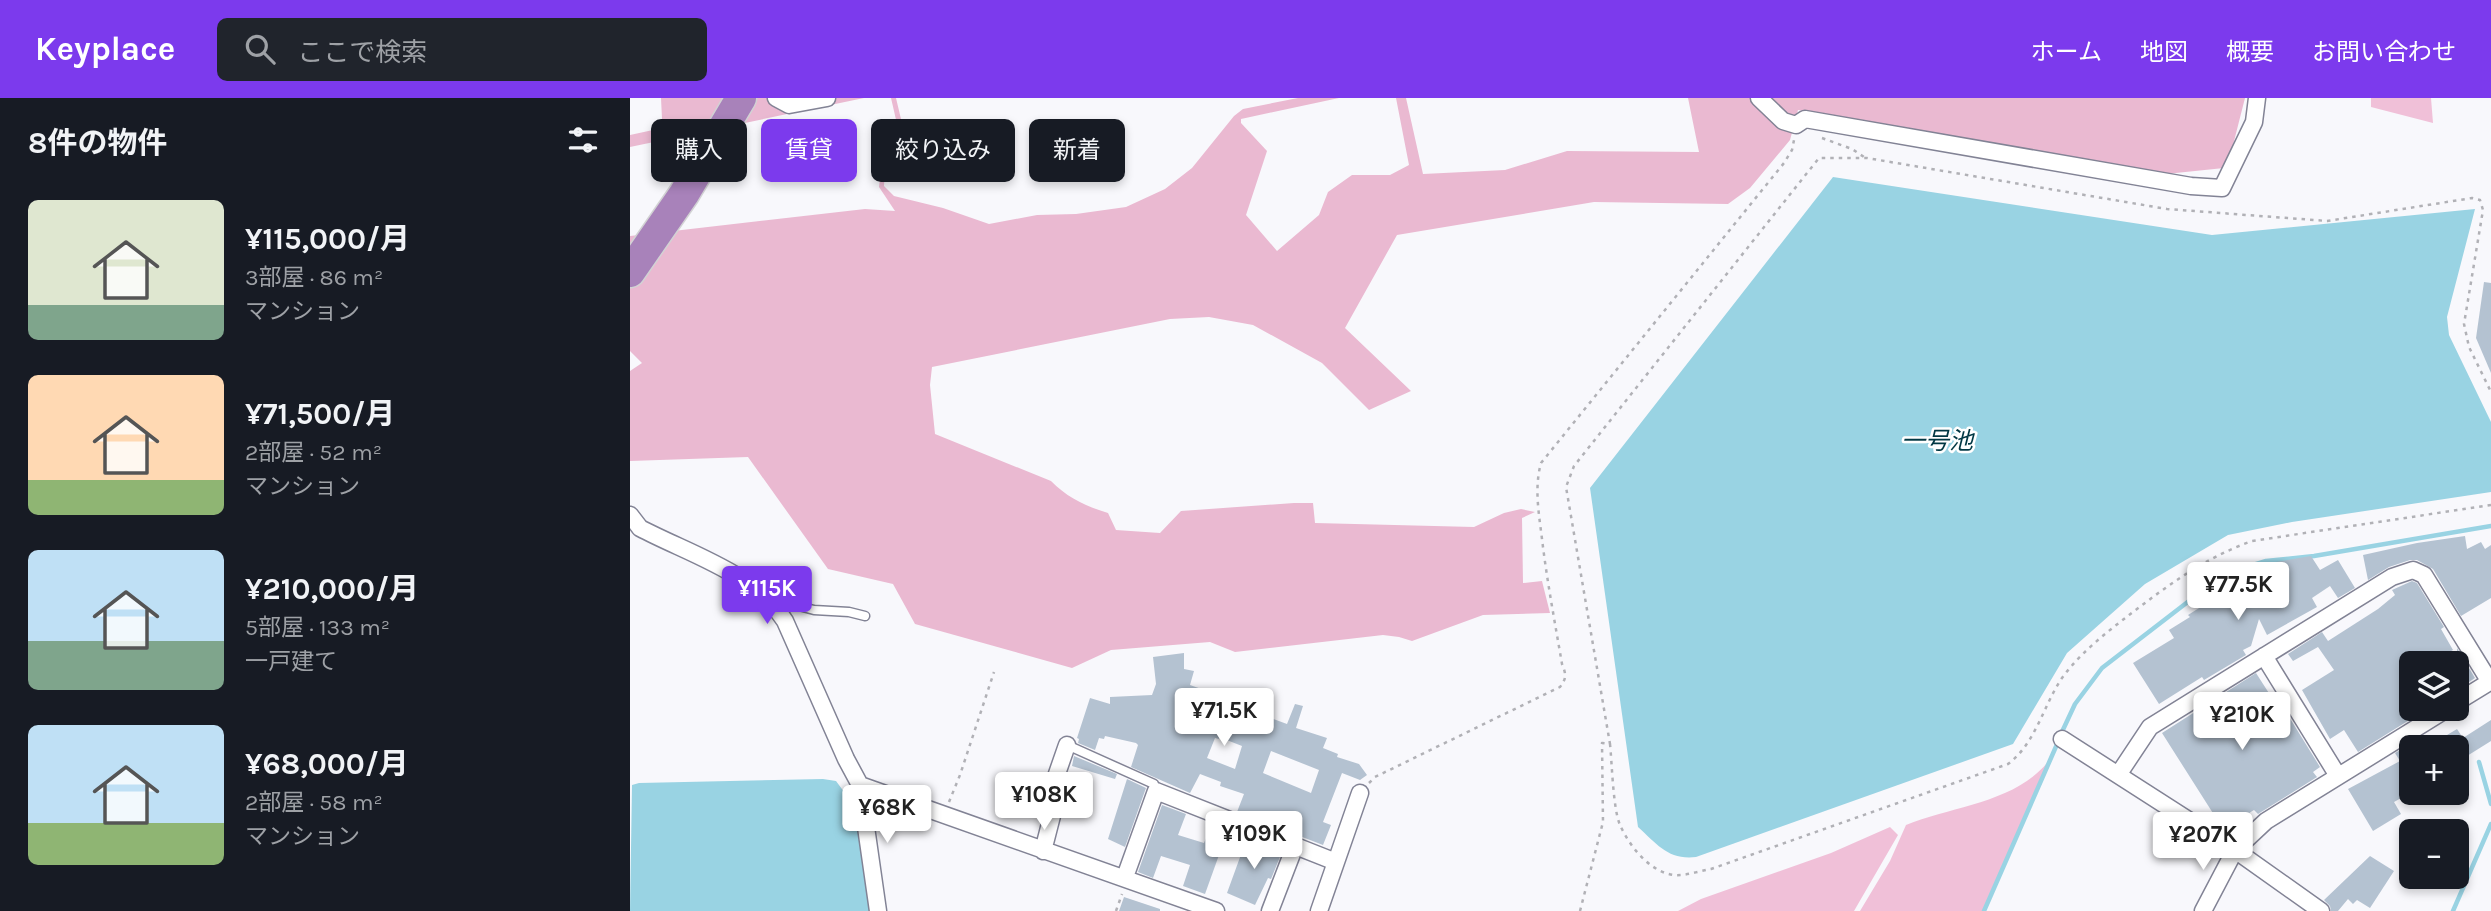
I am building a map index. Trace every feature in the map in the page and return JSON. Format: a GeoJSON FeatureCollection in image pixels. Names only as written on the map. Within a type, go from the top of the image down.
{"type":"FeatureCollection","features":[{"type":"Feature","properties":{"kind":"highway"},"geometry":{"type":"LineString","coordinates":[[630,242],[722,98]]}},
{"type":"Feature","properties":{"kind":"highway"},"geometry":{"type":"LineString","coordinates":[[630,272],[684,194],[741,98]]}},
{"type":"Feature","properties":{"kind":"street"},"geometry":{"type":"LineString","coordinates":[[778,99],[789,106],[827,98]]}},
{"type":"Feature","properties":{"kind":"street"},"geometry":{"type":"LineString","coordinates":[[1759,98],[1783,121],[1796,125],[1805,120],[2191,186],[2222,188],[2254,122],[2257,98]]}},
{"type":"Feature","properties":{"kind":"street"},"geometry":{"type":"LineString","coordinates":[[630,515],[640,528],[751,583],[776,606],[860,785],[878,911]]}},
{"type":"Feature","properties":{"kind":"street"},"geometry":{"type":"LineString","coordinates":[[2122,769],[2150,727],[2392,577],[2413,570],[2424,576],[2490,682],[2469,695]]}},
{"type":"Feature","properties":{"kind":"street"},"geometry":{"type":"LineString","coordinates":[[2264,656],[2338,776]]}},
{"type":"Feature","properties":{"kind":"street"},"geometry":{"type":"LineString","coordinates":[[2203,911],[2235,850],[2266,821],[2427,721]]}},
{"type":"Feature","properties":{"kind":"street"},"geometry":{"type":"LineString","coordinates":[[2062,739],[2235,850],[2321,911]]}},
{"type":"Feature","properties":{"kind":"street"},"geometry":{"type":"LineString","coordinates":[[1043,851],[1053,812],[1051,791],[1067,745]]}},
{"type":"Feature","properties":{"kind":"street"},"geometry":{"type":"LineString","coordinates":[[860,785],[1216,911]]}},
{"type":"Feature","properties":{"kind":"street"},"geometry":{"type":"LineString","coordinates":[[1125,877],[1156,791],[1336,862]]}},
{"type":"Feature","properties":{"kind":"street"},"geometry":{"type":"LineString","coordinates":[[1319,911],[1360,793]]}},
{"type":"Feature","properties":{"kind":"street"},"geometry":{"type":"LineString","coordinates":[[1270,911],[1295,846]]}},
{"type":"Feature","properties":{"kind":"lane"},"geometry":{"type":"LineString","coordinates":[[776,606],[783,602],[814,610],[849,612],[865,616]]}},
{"type":"Feature","properties":{"kind":"lane"},"geometry":{"type":"LineString","coordinates":[[1067,745],[1154,784],[1156,791]]}},
{"type":"Feature","properties":{"kind":"path"},"geometry":{"type":"LineString","coordinates":[[1796,125],[1803,131],[1852,149],[1867,158]]}},
{"type":"Feature","properties":{"kind":"path"},"geometry":{"type":"LineString","coordinates":[[1360,793],[1375,777],[1560,687],[1565,681],[1566,674],[1546,571],[1537,498],[1537,477],[1542,463],[1784,163],[1792,150],[1796,125]]}},
{"type":"Feature","properties":{"kind":"path"},"geometry":{"type":"LineString","coordinates":[[2491,392],[2469,347],[2464,324],[2483,210],[2480,200],[2472,198],[2327,221],[2167,209],[1867,158],[1819,158],[1574,466],[1566,488],[1610,744],[1619,823],[1633,847],[1648,862],[1663,872],[1674,875],[1711,869],[2008,764],[2026,747],[2062,679],[2075,662],[2099,639],[2180,576],[2231,548],[2252,541],[2491,505]]}},
{"type":"Feature","properties":{"kind":"path"},"geometry":{"type":"LineString","coordinates":[[945,816],[995,672]]}},
{"type":"Feature","properties":{"kind":"path"},"geometry":{"type":"LineString","coordinates":[[1580,911],[1603,822],[1602,743],[1610,744]]}},
{"type":"Feature","properties":{"kind":"shaded area"},"geometry":{"type":"Polygon","coordinates":[[[661,98],[864,98],[747,122],[747,119],[662,119],[661,98]]]}},
{"type":"Feature","properties":{"kind":"shaded area"},"geometry":{"type":"Polygon","coordinates":[[[891,98],[896,98],[901,119],[896,119],[891,98]]]}},
{"type":"Feature","properties":{"kind":"shaded area"},"geometry":{"type":"Polygon","coordinates":[[[1298,98],[1339,98],[1241,119],[1241,123],[1267,151],[1246,215],[1277,251],[1319,215],[1328,192],[1352,175],[1390,175],[1409,165],[1396,98],[1406,98],[1423,174],[1505,170],[1567,151],[1699,152],[1688,98],[2245,98],[2231,153],[2224,168],[2166,174],[1798,110],[1790,140],[1750,188],[1728,204],[1594,202],[1397,235],[1345,328],[1411,391],[1369,410],[1322,363],[1253,325],[1209,317],[1170,319],[932,367],[930,385],[935,434],[1051,481],[1077,501],[1108,513],[1116,530],[1160,533],[1181,511],[1294,503],[1313,503],[1315,523],[1474,527],[1504,513],[1521,509],[1535,512],[1522,518],[1523,583],[1542,581],[1550,613],[1483,615],[1412,641],[1383,635],[1235,652],[1210,642],[1111,650],[1072,668],[915,624],[893,584],[828,569],[748,457],[630,461],[630,371],[642,363],[630,351],[630,236],[865,209],[895,211],[879,187],[880,182],[885,182],[884,186],[894,196],[943,208],[989,224],[1037,215],[1076,214],[1126,207],[1165,189],[1192,168],[1234,116],[1243,109],[1298,98]]]}},
{"type":"Feature","properties":{"kind":"shaded area"},"geometry":{"type":"Polygon","coordinates":[[[2371,98],[2431,98],[2433,123],[2371,107],[2371,98]]]}},
{"type":"Feature","properties":{"kind":"shaded area"},"geometry":{"type":"Polygon","coordinates":[[[651,130],[651,143],[630,147],[630,135],[651,130]]]}},
{"type":"Feature","properties":{"kind":"shaded area"},"geometry":{"type":"Polygon","coordinates":[[[2047,763],[1983,911],[1860,911],[1890,861],[1906,825],[2000,795],[2017,787],[2047,763]]]}},
{"type":"Feature","properties":{"kind":"shaded area"},"geometry":{"type":"Polygon","coordinates":[[[1890,827],[1898,835],[1854,911],[1678,911],[1701,899],[1831,853],[1890,827]]]}},
{"type":"Feature","properties":{"kind":"water","name":"一号池"},"geometry":{"type":"Polygon","coordinates":[[[1833,177],[2212,235],[2475,209],[2447,317],[2449,335],[2491,422],[2491,492],[2292,522],[2228,535],[2145,584],[2067,653],[2013,744],[1696,857],[1671,854],[1638,827],[1590,488],[1833,177]]]}},
{"type":"Feature","properties":{"kind":"water"},"geometry":{"type":"Polygon","coordinates":[[[823,779],[836,781],[856,808],[872,911],[630,911],[632,785],[823,779]]]}},
{"type":"Feature","properties":{"kind":"building"},"geometry":{"type":"Polygon","coordinates":[[[2484,282],[2491,283],[2491,373],[2476,338],[2484,282]]]}},
{"type":"Feature","properties":{"kind":"building"},"geometry":{"type":"Polygon","coordinates":[[[2465,536],[2467,549],[2481,542],[2485,549],[2491,545],[2491,598],[2461,616],[2433,569],[2417,560],[2389,567],[2368,580],[2363,555],[2465,536]]]}},
{"type":"Feature","properties":{"kind":"building"},"geometry":{"type":"Polygon","coordinates":[[[2311,556],[2320,570],[2338,560],[2355,588],[2338,598],[2330,586],[2312,598],[2317,607],[2267,635],[2259,619],[2251,646],[2243,650],[2246,655],[2204,680],[2202,677],[2159,704],[2133,663],[2174,638],[2169,630],[2250,576],[2250,571],[2264,564],[2311,556]]]}},
{"type":"Feature","properties":{"kind":"building"},"geometry":{"type":"Polygon","coordinates":[[[2412,581],[2417,583],[2444,627],[2441,629],[2453,650],[2399,651],[2399,721],[2408,721],[2358,752],[2344,730],[2330,739],[2302,690],[2334,670],[2318,647],[2293,661],[2288,654],[2322,632],[2328,641],[2378,609],[2395,595],[2392,590],[2412,581]]]}},
{"type":"Feature","properties":{"kind":"building"},"geometry":{"type":"Polygon","coordinates":[[[1184,653],[1184,669],[1194,671],[1190,685],[1224,697],[1222,704],[1241,707],[1287,724],[1295,704],[1303,706],[1296,728],[1327,738],[1323,748],[1338,754],[1337,757],[1359,764],[1367,775],[1360,780],[1342,773],[1323,822],[1331,825],[1323,845],[1297,835],[1302,821],[1281,814],[1276,827],[1237,812],[1244,794],[1220,786],[1221,782],[1200,774],[1190,793],[1131,767],[1138,745],[1136,743],[1105,736],[1104,739],[1099,738],[1095,750],[1078,743],[1077,738],[1090,698],[1110,704],[1110,697],[1152,695],[1156,684],[1153,657],[1184,653]],[[1215,738],[1207,758],[1235,769],[1242,746],[1215,738]],[[1271,751],[1263,773],[1311,793],[1319,770],[1271,751]]]}},
{"type":"Feature","properties":{"kind":"building"},"geometry":{"type":"Polygon","coordinates":[[[2469,668],[2475,678],[2469,682],[2469,668]]]}},
{"type":"Feature","properties":{"kind":"building"},"geometry":{"type":"Polygon","coordinates":[[[2256,673],[2274,701],[2278,699],[2320,767],[2313,772],[2317,777],[2258,814],[2254,810],[2223,829],[2162,733],[2256,673]]]}},
{"type":"Feature","properties":{"kind":"building"},"geometry":{"type":"Polygon","coordinates":[[[2491,720],[2491,741],[2469,755],[2468,735],[2491,720]]]}},
{"type":"Feature","properties":{"kind":"building"},"geometry":{"type":"Polygon","coordinates":[[[2457,729],[2461,735],[2447,735],[2457,729]]]}},
{"type":"Feature","properties":{"kind":"building"},"geometry":{"type":"Polygon","coordinates":[[[1074,756],[1117,774],[1115,779],[1072,766],[1074,756]]]}},
{"type":"Feature","properties":{"kind":"building"},"geometry":{"type":"Polygon","coordinates":[[[2399,762],[2399,799],[2394,802],[2401,814],[2373,831],[2348,789],[2399,762]]]}},
{"type":"Feature","properties":{"kind":"building"},"geometry":{"type":"Polygon","coordinates":[[[1127,779],[1146,788],[1125,847],[1108,839],[1127,779]]]}},
{"type":"Feature","properties":{"kind":"building"},"geometry":{"type":"Polygon","coordinates":[[[1162,805],[1186,814],[1178,835],[1204,843],[1212,824],[1228,830],[1205,894],[1183,886],[1190,865],[1161,856],[1153,878],[1138,872],[1162,805]]]}},
{"type":"Feature","properties":{"kind":"building"},"geometry":{"type":"Polygon","coordinates":[[[1247,838],[1282,852],[1271,879],[1268,878],[1255,905],[1227,893],[1247,838]]]}},
{"type":"Feature","properties":{"kind":"building"},"geometry":{"type":"Polygon","coordinates":[[[2370,856],[2394,871],[2370,908],[2357,900],[2353,904],[2348,899],[2338,911],[2331,911],[2324,900],[2370,856]]]}},
{"type":"Feature","properties":{"kind":"building"},"geometry":{"type":"Polygon","coordinates":[[[1124,897],[1160,909],[1160,911],[1119,911],[1124,897]]]}},
{"type":"Feature","properties":{"kind":"waterway"},"geometry":{"type":"LineString","coordinates":[[2061,734],[2075,704],[2102,668],[2224,574],[2266,561],[2314,556],[2491,526]]}},
{"type":"Feature","properties":{"kind":"waterway"},"geometry":{"type":"LineString","coordinates":[[1984,911],[2058,742]]}},
{"type":"Feature","properties":{"kind":"waterway"},"geometry":{"type":"LineString","coordinates":[[2479,762],[2491,804]]}},
{"type":"Feature","properties":{"kind":"waterway"},"geometry":{"type":"LineString","coordinates":[[2453,911],[2491,824]]}}]}
